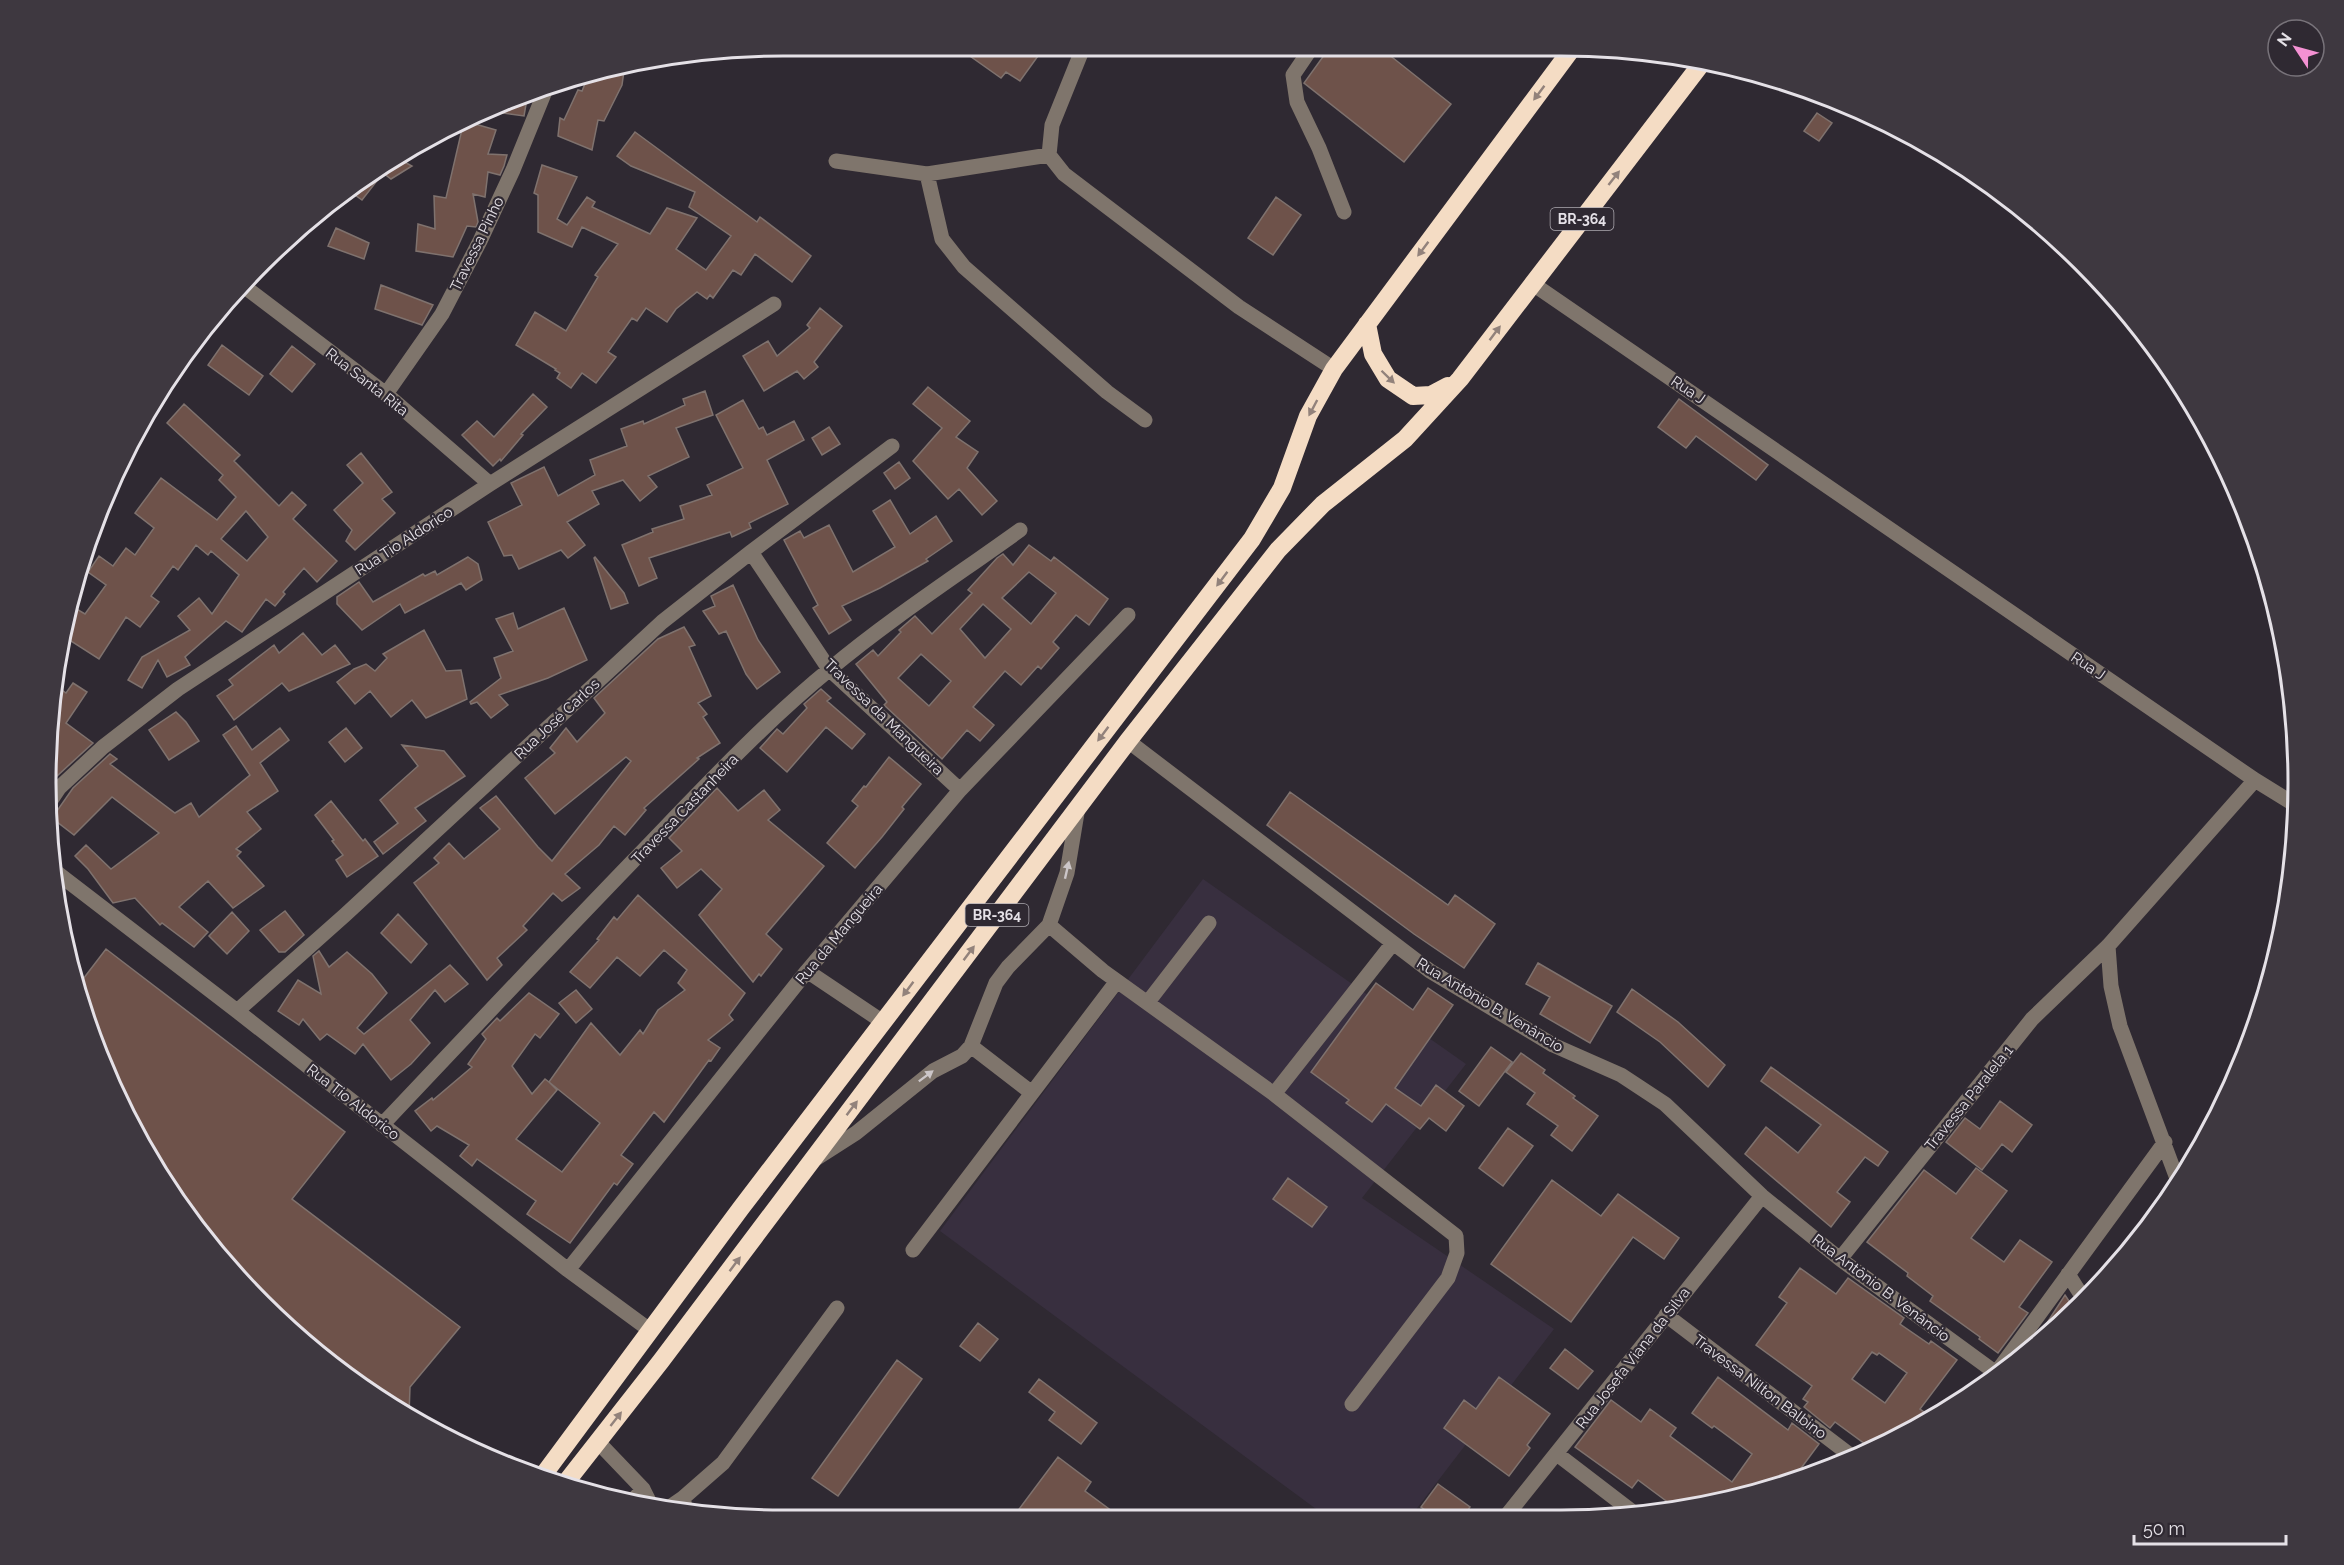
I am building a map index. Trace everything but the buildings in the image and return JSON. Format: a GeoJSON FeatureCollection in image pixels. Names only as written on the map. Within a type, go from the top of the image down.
{"type":"FeatureCollection","features":[{"type":"Feature","properties":{"kind":"highway","name":"BR-364"},"geometry":{"type":"LineString","coordinates":[[547,1470],[741,1208],[1252,539],[1282,488],[1308,416],[1334,369],[1566,56]]}},
{"type":"Feature","properties":{"kind":"highway","name":"BR-364"},"geometry":{"type":"LineString","coordinates":[[570,1477],[812,1161],[1128,741],[1278,550],[1323,504],[1405,439],[1460,380],[1698,68]]}},
{"type":"Feature","properties":{"kind":"highway"},"geometry":{"type":"LineString","coordinates":[[1367,324],[1373,354],[1380,368],[1388,379],[1413,396],[1431,395],[1460,380]]}},
{"type":"Feature","properties":{"kind":"street"},"geometry":{"type":"LineString","coordinates":[[1080,56],[1052,125],[1049,155],[1064,174],[1214,288],[1334,369]]}},
{"type":"Feature","properties":{"kind":"street"},"geometry":{"type":"LineString","coordinates":[[1306,56],[1293,75],[1297,102],[1344,212]]}},
{"type":"Feature","properties":{"kind":"street","name":"Travessa Pinho"},"geometry":{"type":"LineString","coordinates":[[386,394],[448,304],[513,170],[543,96]]}},
{"type":"Feature","properties":{"kind":"street"},"geometry":{"type":"LineString","coordinates":[[836,161],[927,174],[1049,155]]}},
{"type":"Feature","properties":{"kind":"street"},"geometry":{"type":"LineString","coordinates":[[927,174],[942,239],[964,267],[1107,392],[1145,420]]}},
{"type":"Feature","properties":{"kind":"street","name":"Rua J"},"geometry":{"type":"LineString","coordinates":[[1533,284],[2288,800]]}},
{"type":"Feature","properties":{"kind":"street","name":"Rua Santa Rita"},"geometry":{"type":"LineString","coordinates":[[248,290],[386,394],[490,484]]}},
{"type":"Feature","properties":{"kind":"street","name":"Rua Tio Aldorico"},"geometry":{"type":"LineString","coordinates":[[56,792],[103,747],[178,689],[490,484],[774,304]]}},
{"type":"Feature","properties":{"kind":"street","name":"Rua José Carlos"},"geometry":{"type":"LineString","coordinates":[[237,1011],[345,915],[662,622],[892,446]]}},
{"type":"Feature","properties":{"kind":"street","name":"Travessa Castanheira"},"geometry":{"type":"LineString","coordinates":[[382,1125],[709,782],[829,669],[1020,530]]}},
{"type":"Feature","properties":{"kind":"street","name":"Travessa da Mangueira"},"geometry":{"type":"LineString","coordinates":[[751,552],[829,669],[960,790]]}},
{"type":"Feature","properties":{"kind":"street","name":"Rua da Mangueira"},"geometry":{"type":"LineString","coordinates":[[568,1270],[807,971],[960,790],[1128,615]]}},
{"type":"Feature","properties":{"kind":"street","name":"Rua Antônio B. Venâncio"},"geometry":{"type":"LineString","coordinates":[[1128,741],[1430,971],[1553,1046],[1622,1075],[1665,1104],[1762,1196],[1987,1371]]}},
{"type":"Feature","properties":{"kind":"street"},"geometry":{"type":"LineString","coordinates":[[2175,1172],[2120,1026],[2111,986],[2108,946],[2255,780]]}},
{"type":"Feature","properties":{"kind":"street"},"geometry":{"type":"LineString","coordinates":[[812,1161],[856,1133],[933,1071],[962,1056],[971,1046],[996,983],[1048,925],[1067,873],[1078,807]]}},
{"type":"Feature","properties":{"kind":"street","name":"Rua Tio Aldorico"},"geometry":{"type":"LineString","coordinates":[[62,877],[568,1270],[651,1331]]}},
{"type":"Feature","properties":{"kind":"street"},"geometry":{"type":"LineString","coordinates":[[1148,1002],[1209,923]]}},
{"type":"Feature","properties":{"kind":"street"},"geometry":{"type":"LineString","coordinates":[[1048,925],[1117,981],[1274,1094],[1456,1236],[1457,1253],[1448,1278],[1352,1404]]}},
{"type":"Feature","properties":{"kind":"street"},"geometry":{"type":"LineString","coordinates":[[1274,1094],[1393,943]]}},
{"type":"Feature","properties":{"kind":"street","name":"Travessa Paralela 1"},"geometry":{"type":"LineString","coordinates":[[1840,1259],[2032,1018],[2108,946]]}},
{"type":"Feature","properties":{"kind":"street"},"geometry":{"type":"LineString","coordinates":[[807,971],[883,1022]]}},
{"type":"Feature","properties":{"kind":"street"},"geometry":{"type":"LineString","coordinates":[[913,1250],[1117,981]]}},
{"type":"Feature","properties":{"kind":"street"},"geometry":{"type":"LineString","coordinates":[[971,1046],[1032,1093]]}},
{"type":"Feature","properties":{"kind":"street"},"geometry":{"type":"LineString","coordinates":[[2008,1356],[2165,1142]]}},
{"type":"Feature","properties":{"kind":"street","name":"Rua Josefa Viana da Silva"},"geometry":{"type":"LineString","coordinates":[[1511,1510],[1762,1196]]}},
{"type":"Feature","properties":{"kind":"street"},"geometry":{"type":"LineString","coordinates":[[2068,1274],[2080,1293]]}},
{"type":"Feature","properties":{"kind":"street"},"geometry":{"type":"LineString","coordinates":[[685,1503],[723,1463],[837,1308]]}},
{"type":"Feature","properties":{"kind":"street","name":"Travessa Nilton Balbino"},"geometry":{"type":"LineString","coordinates":[[1666,1316],[1845,1452]]}},
{"type":"Feature","properties":{"kind":"street"},"geometry":{"type":"LineString","coordinates":[[598,1442],[643,1489],[647,1497]]}},
{"type":"Feature","properties":{"kind":"street"},"geometry":{"type":"LineString","coordinates":[[1557,1454],[1625,1506]]}},
{"type":"Feature","properties":{"kind":"street"},"geometry":{"type":"LineString","coordinates":[[638,1495],[643,1489]]}},
{"type":"Feature","properties":{"kind":"shaded area"},"geometry":{"type":"Polygon","coordinates":[[[1203,879],[1466,1064],[1362,1198],[1554,1329],[1416,1510],[1317,1510],[940,1231],[1203,879]]]}}]}
